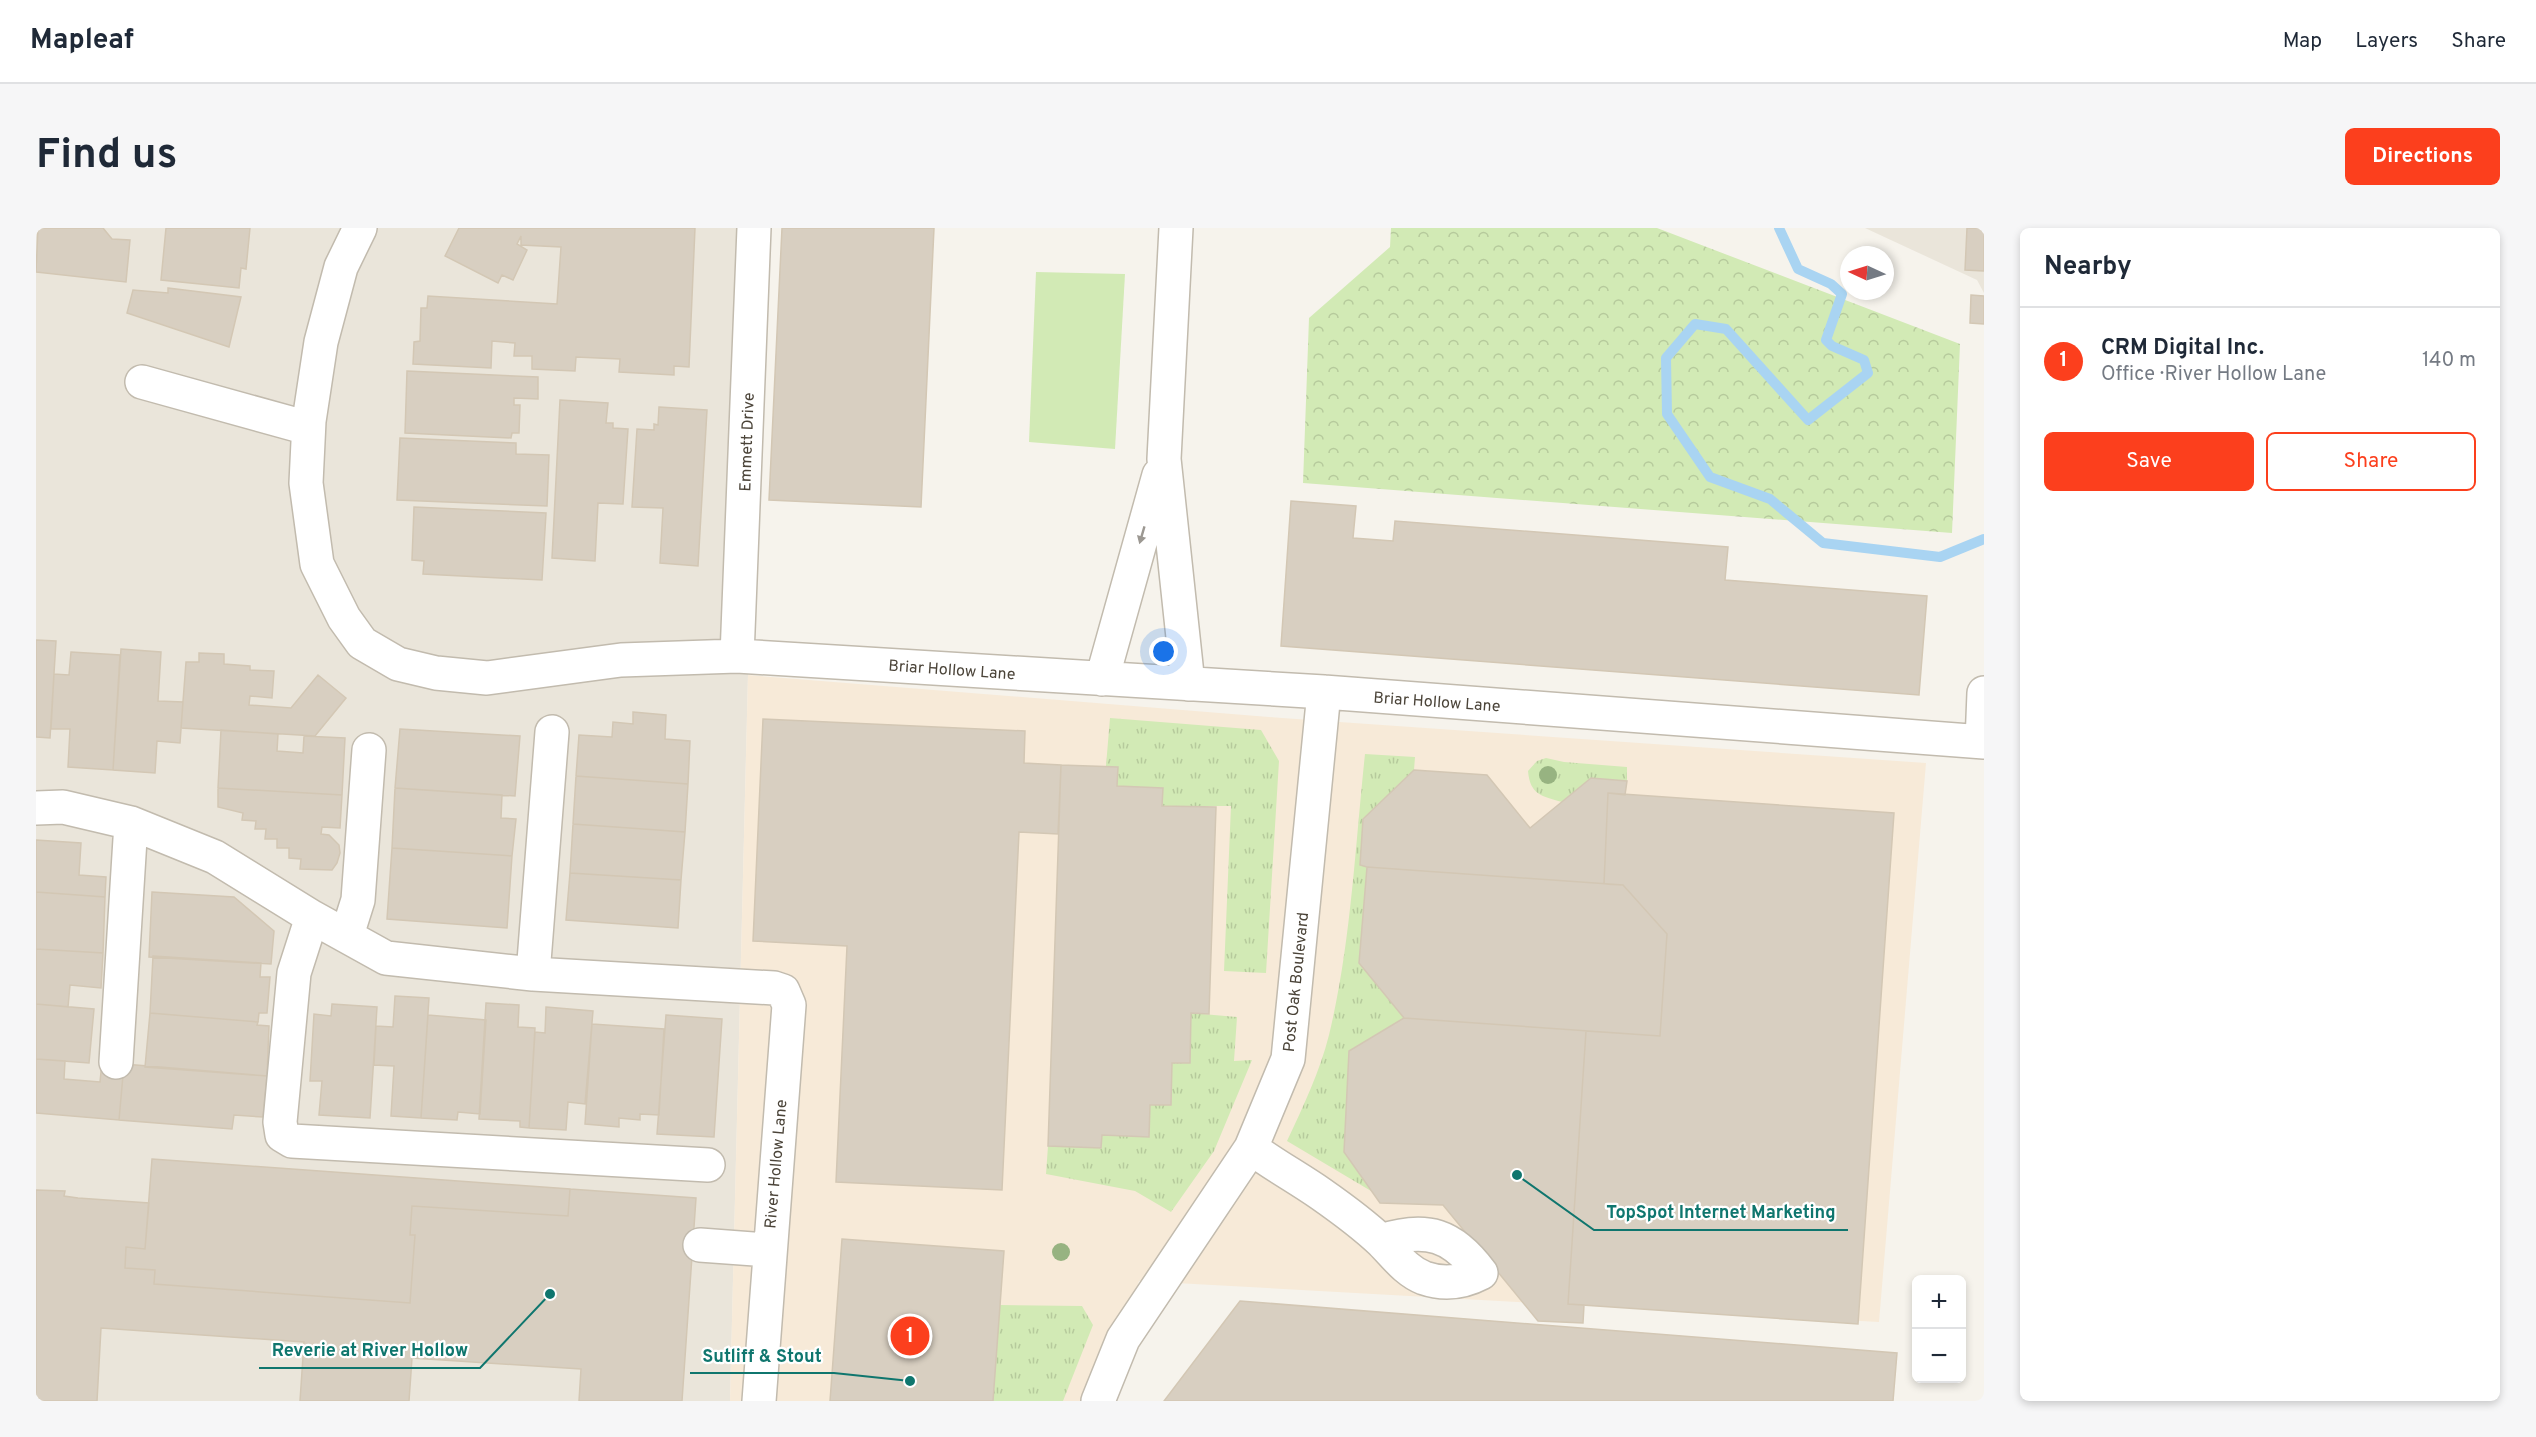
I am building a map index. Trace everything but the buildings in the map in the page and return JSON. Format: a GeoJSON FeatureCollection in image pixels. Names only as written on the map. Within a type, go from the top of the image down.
{"type":"FeatureCollection","features":[{"type":"Feature","properties":{"kind":"street","name":"Briar Hollow Lane"},"geometry":{"type":"LineString","coordinates":[[360,228],[341,267],[321,342],[308,428],[306,483],[317,564],[344,618],[362,643],[398,664],[436,673],[487,678],[621,660],[737,656],[1324,692],[1983,742]]}},
{"type":"Feature","properties":{"kind":"street","name":"Emmett Drive"},"geometry":{"type":"LineString","coordinates":[[737,656],[754,228]]}},
{"type":"Feature","properties":{"kind":"street"},"geometry":{"type":"LineString","coordinates":[[1176,228],[1164,459],[1188,684]]}},
{"type":"Feature","properties":{"kind":"street"},"geometry":{"type":"LineString","coordinates":[[142,382],[308,428]]}},
{"type":"Feature","properties":{"kind":"street"},"geometry":{"type":"LineString","coordinates":[[1102,679],[1164,459]]}},
{"type":"Feature","properties":{"kind":"street","name":"Post Oak Boulevard"},"geometry":{"type":"LineString","coordinates":[[1098,1401],[1123,1339],[1251,1148],[1288,1059],[1324,692]]}},
{"type":"Feature","properties":{"kind":"street"},"geometry":{"type":"LineString","coordinates":[[1983,742],[1984,693]]}},
{"type":"Feature","properties":{"kind":"street"},"geometry":{"type":"LineString","coordinates":[[36,808],[63,807],[131,824],[215,857],[312,917],[386,958],[533,974],[552,732]]}},
{"type":"Feature","properties":{"kind":"street"},"geometry":{"type":"LineString","coordinates":[[347,935],[358,900],[369,750]]}},
{"type":"Feature","properties":{"kind":"street"},"geometry":{"type":"LineString","coordinates":[[116,1062],[131,824]]}},
{"type":"Feature","properties":{"kind":"street"},"geometry":{"type":"LineString","coordinates":[[312,917],[294,973],[280,1122],[282,1135],[292,1141],[708,1165]]}},
{"type":"Feature","properties":{"kind":"street","name":"River Hollow Lane"},"geometry":{"type":"LineString","coordinates":[[533,974],[721,987],[774,988],[783,991],[787,998],[759,1401]]}},
{"type":"Feature","properties":{"kind":"street"},"geometry":{"type":"LineString","coordinates":[[1251,1148],[1283,1172],[1320,1193],[1381,1241]]}},
{"type":"Feature","properties":{"kind":"street"},"geometry":{"type":"LineString","coordinates":[[700,1245],[768,1250]]}},
{"type":"Feature","properties":{"kind":"shaded area"},"geometry":{"type":"Polygon","coordinates":[[[36,228],[771,228],[748,675],[730,1401],[36,1401],[36,228]]]}},
{"type":"Feature","properties":{"kind":"shaded area"},"geometry":{"type":"Polygon","coordinates":[[[1865,228],[1984,228],[1984,293],[1977,280],[1865,228]]]}},
{"type":"Feature","properties":{"kind":"shaded area"},"geometry":{"type":"Polygon","coordinates":[[[748,675],[1282,718],[1926,763],[1879,1322],[1139,1281],[1103,1401],[730,1401],[748,675]]]}},
{"type":"Feature","properties":{"kind":"green space"},"geometry":{"type":"Polygon","coordinates":[[[1391,228],[1657,228],[1840,298],[1840,300],[1960,344],[1952,533],[1303,483],[1309,318],[1390,247],[1391,228]]]}},
{"type":"Feature","properties":{"kind":"green space"},"geometry":{"type":"Polygon","coordinates":[[[1036,272],[1125,274],[1115,449],[1029,442],[1036,272]]]}},
{"type":"Feature","properties":{"kind":"green space"},"geometry":{"type":"Polygon","coordinates":[[[1110,718],[1261,730],[1279,761],[1266,973],[1224,971],[1231,806],[1162,806],[1163,788],[1117,786],[1118,767],[1106,766],[1110,718]]]}},
{"type":"Feature","properties":{"kind":"green space"},"geometry":{"type":"Polygon","coordinates":[[[1365,754],[1415,757],[1414,770],[1363,819],[1360,865],[1367,867],[1359,963],[1404,1018],[1349,1051],[1344,1152],[1371,1191],[1287,1141],[1321,1062],[1336,1001],[1352,895],[1365,754]]]}},
{"type":"Feature","properties":{"kind":"green space"},"geometry":{"type":"Polygon","coordinates":[[[1546,758],[1564,762],[1627,767],[1627,781],[1591,778],[1562,802],[1543,796],[1531,785],[1528,771],[1537,761],[1546,758]]]}},
{"type":"Feature","properties":{"kind":"green space"},"geometry":{"type":"Polygon","coordinates":[[[1191,1013],[1237,1017],[1234,1061],[1252,1060],[1214,1151],[1171,1212],[1135,1191],[1046,1174],[1048,1146],[1101,1148],[1102,1135],[1149,1137],[1150,1105],[1171,1105],[1172,1063],[1190,1062],[1191,1013]]]}},
{"type":"Feature","properties":{"kind":"green space"},"geometry":{"type":"Polygon","coordinates":[[[1000,1305],[1082,1306],[1093,1325],[1063,1401],[993,1401],[1000,1305]]]}},
{"type":"Feature","properties":{"kind":"waterway"},"geometry":{"type":"LineString","coordinates":[[1779,228],[1798,269],[1831,284],[1842,294],[1826,340],[1832,346],[1864,360],[1868,373],[1808,420],[1726,329],[1695,324],[1666,358],[1667,414],[1710,477],[1770,499],[1823,543],[1940,557],[1984,539]]}},
{"type":"Feature","properties":{"kind":"place","name":"TopSpot Internet Marketing"},"geometry":{"type":"Point","coordinates":[1517,1175]}},
{"type":"Feature","properties":{"kind":"place","name":"Reverie at River Hollow"},"geometry":{"type":"Point","coordinates":[550,1294]}},
{"type":"Feature","properties":{"kind":"place","name":"CRM Digital Inc."},"geometry":{"type":"Point","coordinates":[910,1336]}},
{"type":"Feature","properties":{"kind":"place","name":"Sutliff & Stout"},"geometry":{"type":"Point","coordinates":[910,1381]}}]}
